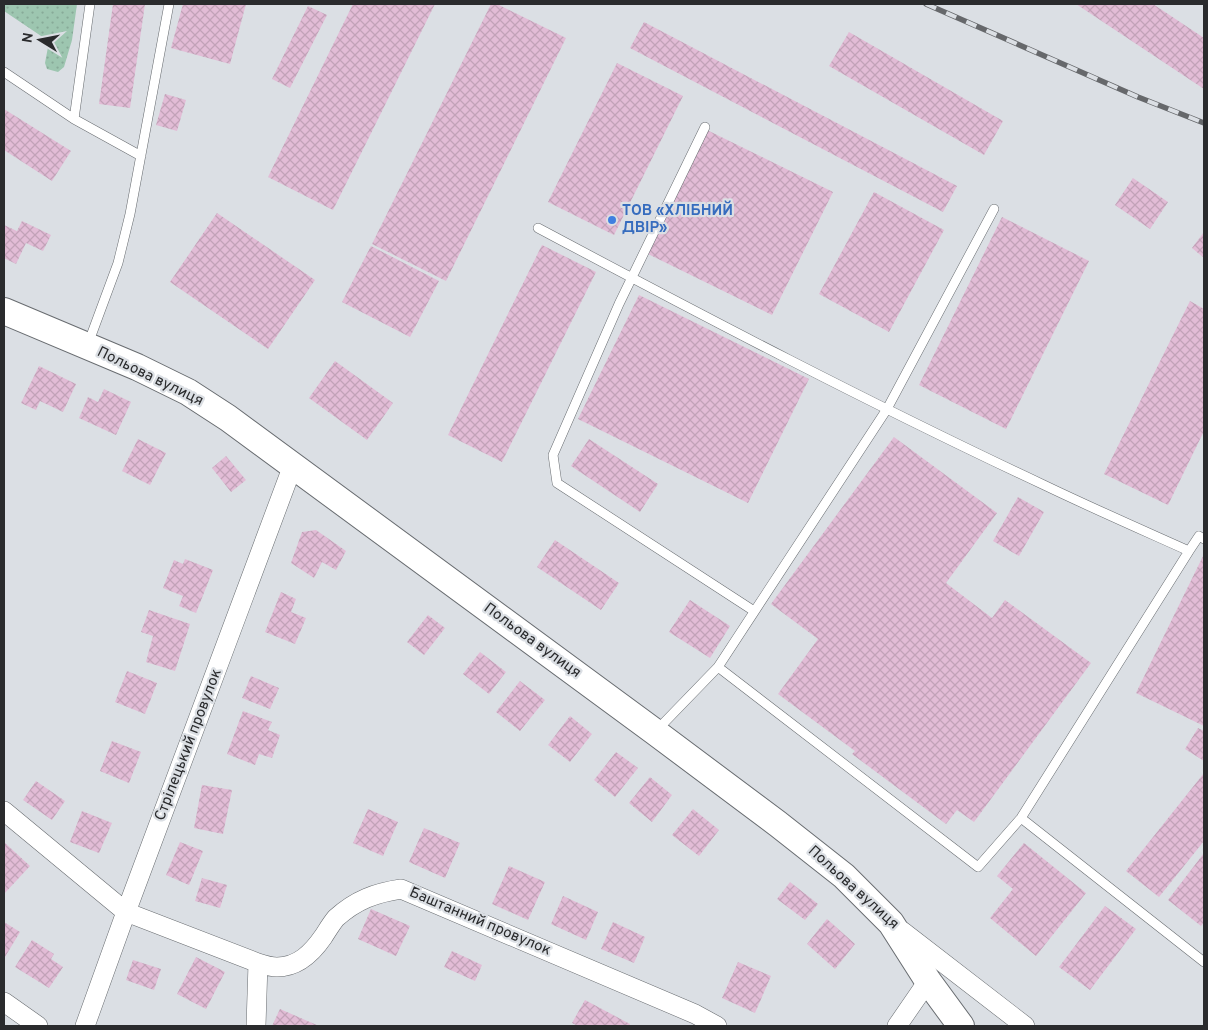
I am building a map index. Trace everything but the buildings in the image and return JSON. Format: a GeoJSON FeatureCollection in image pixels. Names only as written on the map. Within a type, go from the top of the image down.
{"type":"FeatureCollection","features":[{"type":"Feature","properties":{"kind":"main road","name":"Польова вулиця"},"geometry":{"type":"LineString","coordinates":[[4,311],[137,367],[188,392],[228,418],[778,824],[844,876],[891,923]]}},
{"type":"Feature","properties":{"kind":"main road"},"geometry":{"type":"LineString","coordinates":[[891,923],[928,982],[961,1026]]}},
{"type":"Feature","properties":{"kind":"street","name":"Стрілецький провулок"},"geometry":{"type":"LineString","coordinates":[[85,1026],[293,465]]}},
{"type":"Feature","properties":{"kind":"street","name":"Баштанний провулок"},"geometry":{"type":"LineString","coordinates":[[4,811],[126,912],[258,963],[276,967],[292,965],[304,959],[314,950],[336,919],[362,899],[401,888],[695,1014],[717,1026]]}},
{"type":"Feature","properties":{"kind":"street","name":"Польова вулиця"},"geometry":{"type":"LineString","coordinates":[[891,923],[1025,1026]]}},
{"type":"Feature","properties":{"kind":"street"},"geometry":{"type":"LineString","coordinates":[[256,1026],[258,963]]}},
{"type":"Feature","properties":{"kind":"street"},"geometry":{"type":"LineString","coordinates":[[896,1026],[928,982]]}},
{"type":"Feature","properties":{"kind":"street"},"geometry":{"type":"LineString","coordinates":[[4,1002],[38,1026]]}},
{"type":"Feature","properties":{"kind":"lane"},"geometry":{"type":"LineString","coordinates":[[74,119],[90,4]]}},
{"type":"Feature","properties":{"kind":"lane"},"geometry":{"type":"LineString","coordinates":[[87,347],[118,263],[130,214],[169,4]]}},
{"type":"Feature","properties":{"kind":"lane"},"geometry":{"type":"LineString","coordinates":[[4,72],[74,119],[141,156]]}},
{"type":"Feature","properties":{"kind":"lane"},"geometry":{"type":"LineString","coordinates":[[705,127],[619,304],[553,455],[557,483],[754,611]]}},
{"type":"Feature","properties":{"kind":"lane"},"geometry":{"type":"LineString","coordinates":[[655,732],[718,667],[887,409],[994,209]]}},
{"type":"Feature","properties":{"kind":"lane"},"geometry":{"type":"LineString","coordinates":[[538,228],[887,409],[1044,485],[1188,551]]}},
{"type":"Feature","properties":{"kind":"lane"},"geometry":{"type":"LineString","coordinates":[[718,667],[978,867],[1022,818],[1188,551],[1199,536],[1204,539]]}},
{"type":"Feature","properties":{"kind":"lane"},"geometry":{"type":"LineString","coordinates":[[1022,818],[1204,962]]}},
{"type":"Feature","properties":{"kind":"green space"},"geometry":{"type":"Polygon","coordinates":[[[4,4],[77,4],[72,40],[64,67],[58,72],[47,69],[45,63],[48,47],[44,38],[4,11],[4,4]]]}},
{"type":"Feature","properties":{"kind":"railway"},"geometry":{"type":"LineString","coordinates":[[926,4],[1138,97],[1204,123]]}},
{"type":"Feature","properties":{"kind":"place","name":"ТОВ «ХЛІБНИЙ ДВІР»"},"geometry":{"type":"Point","coordinates":[612,220]}}]}
